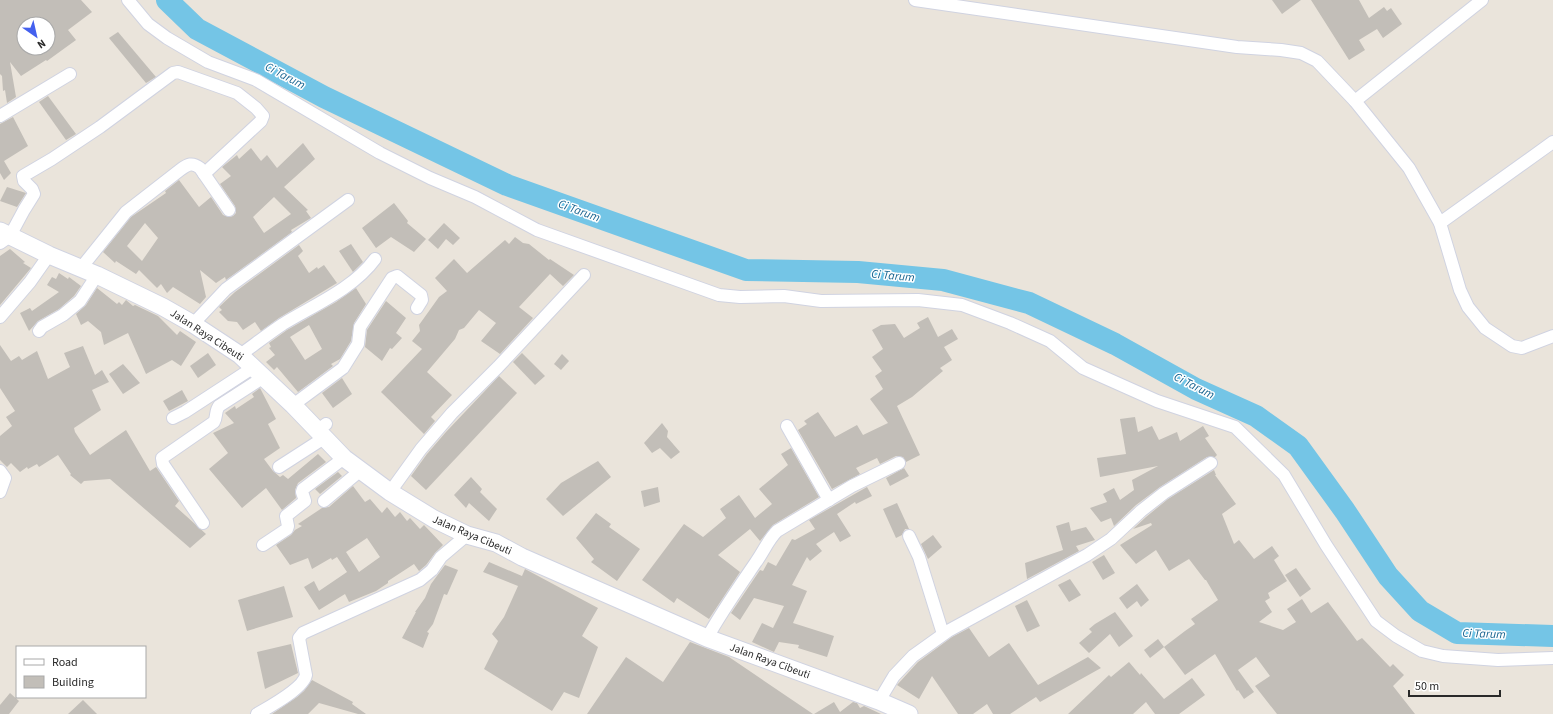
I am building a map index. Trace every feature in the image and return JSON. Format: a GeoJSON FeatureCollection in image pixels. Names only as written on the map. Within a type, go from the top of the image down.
{"type":"FeatureCollection","features":[{"type":"Feature","properties":{"kind":"main road","name":"Jalan Raya Cibeuti"},"geometry":{"type":"LineString","coordinates":[[3,236],[97,274],[164,308],[240,355],[293,405],[323,430],[344,458],[390,492],[434,519],[467,535],[496,543],[522,557],[707,638],[879,701],[909,714]]}},
{"type":"Feature","properties":{"kind":"street"},"geometry":{"type":"LineString","coordinates":[[128,0],[148,24],[167,38],[201,58],[256,80],[380,153],[430,178],[475,197],[537,230],[718,295],[740,297],[784,296],[821,301],[918,300],[962,305],[1050,342],[1083,368],[1157,401],[1235,427],[1284,475],[1326,545],[1376,621],[1396,636],[1422,651],[1443,656],[1498,660],[1553,658]]}},
{"type":"Feature","properties":{"kind":"street"},"geometry":{"type":"LineString","coordinates":[[915,0],[1207,43],[1301,53],[1317,61],[1334,77],[1355,101],[1409,168],[1440,223],[1460,290],[1468,307],[1485,328],[1512,346],[1522,348],[1553,336]]}},
{"type":"Feature","properties":{"kind":"street"},"geometry":{"type":"LineString","coordinates":[[1355,101],[1482,0]]}},
{"type":"Feature","properties":{"kind":"street"},"geometry":{"type":"LineString","coordinates":[[3,236],[24,210],[34,194],[32,189],[24,181],[23,176],[52,159],[100,127],[173,73],[178,72],[237,93],[256,108],[263,116],[261,121],[204,174]]}},
{"type":"Feature","properties":{"kind":"street"},"geometry":{"type":"LineString","coordinates":[[0,116],[70,74]]}},
{"type":"Feature","properties":{"kind":"street"},"geometry":{"type":"LineString","coordinates":[[1440,223],[1553,142]]}},
{"type":"Feature","properties":{"kind":"street"},"geometry":{"type":"LineString","coordinates":[[81,268],[126,212],[186,166],[193,164],[200,168],[229,210]]}},
{"type":"Feature","properties":{"kind":"street"},"geometry":{"type":"LineString","coordinates":[[192,324],[226,289],[348,200]]}},
{"type":"Feature","properties":{"kind":"street"},"geometry":{"type":"LineString","coordinates":[[0,317],[30,282],[49,255]]}},
{"type":"Feature","properties":{"kind":"street"},"geometry":{"type":"LineString","coordinates":[[240,355],[281,326],[349,284],[364,272],[375,259]]}},
{"type":"Feature","properties":{"kind":"street"},"geometry":{"type":"LineString","coordinates":[[39,331],[63,315],[80,301],[97,274]]}},
{"type":"Feature","properties":{"kind":"street"},"geometry":{"type":"LineString","coordinates":[[390,492],[421,449],[447,419],[498,367],[584,274]]}},
{"type":"Feature","properties":{"kind":"street"},"geometry":{"type":"LineString","coordinates":[[293,405],[343,368],[358,344],[360,327],[392,278],[397,276],[421,296],[422,300],[417,308]]}},
{"type":"Feature","properties":{"kind":"street"},"geometry":{"type":"LineString","coordinates":[[173,418],[259,372]]}},
{"type":"Feature","properties":{"kind":"street"},"geometry":{"type":"LineString","coordinates":[[203,522],[162,464],[162,458],[211,425],[216,419],[216,410],[219,406],[259,372]]}},
{"type":"Feature","properties":{"kind":"street"},"geometry":{"type":"LineString","coordinates":[[787,426],[829,500]]}},
{"type":"Feature","properties":{"kind":"street"},"geometry":{"type":"LineString","coordinates":[[279,467],[323,430]]}},
{"type":"Feature","properties":{"kind":"street"},"geometry":{"type":"LineString","coordinates":[[263,545],[287,528],[286,516],[304,501],[302,492],[303,489],[344,458]]}},
{"type":"Feature","properties":{"kind":"street"},"geometry":{"type":"LineString","coordinates":[[707,638],[722,611],[773,535],[789,523],[852,486],[899,463]]}},
{"type":"Feature","properties":{"kind":"street"},"geometry":{"type":"LineString","coordinates":[[879,701],[894,676],[908,661],[943,634],[1010,597],[1041,582],[1087,555],[1111,539],[1141,511],[1164,493],[1211,463]]}},
{"type":"Feature","properties":{"kind":"street"},"geometry":{"type":"LineString","coordinates":[[324,501],[361,470]]}},
{"type":"Feature","properties":{"kind":"street"},"geometry":{"type":"LineString","coordinates":[[0,471],[5,478],[0,492]]}},
{"type":"Feature","properties":{"kind":"street"},"geometry":{"type":"LineString","coordinates":[[257,714],[298,688],[304,681],[306,675],[300,635],[370,601],[420,580],[432,570],[441,556],[467,535]]}},
{"type":"Feature","properties":{"kind":"street"},"geometry":{"type":"LineString","coordinates":[[909,536],[919,557],[943,634]]}},
{"type":"Feature","properties":{"kind":"building"},"geometry":{"type":"Polygon","coordinates":[[[0,0],[81,0],[92,12],[68,30],[76,40],[56,54],[56,16],[16,16],[16,56],[54,56],[21,76],[10,62],[16,97],[7,103],[5,90],[3,91],[2,76],[0,74],[0,0]]]}},
{"type":"Feature","properties":{"kind":"building"},"geometry":{"type":"Polygon","coordinates":[[[1272,0],[1301,0],[1282,14],[1272,0]]]}},
{"type":"Feature","properties":{"kind":"building"},"geometry":{"type":"Polygon","coordinates":[[[1311,0],[1359,0],[1369,18],[1384,7],[1387,11],[1391,8],[1402,24],[1383,38],[1377,29],[1359,40],[1365,50],[1349,60],[1311,0]]]}},
{"type":"Feature","properties":{"kind":"building"},"geometry":{"type":"Polygon","coordinates":[[[118,32],[156,77],[146,83],[109,38],[118,32]]]}},
{"type":"Feature","properties":{"kind":"building"},"geometry":{"type":"Polygon","coordinates":[[[48,96],[76,134],[66,140],[39,102],[48,96]]]}},
{"type":"Feature","properties":{"kind":"building"},"geometry":{"type":"Polygon","coordinates":[[[13,117],[28,146],[4,161],[11,173],[4,180],[0,173],[0,124],[13,117]]]}},
{"type":"Feature","properties":{"kind":"building"},"geometry":{"type":"Polygon","coordinates":[[[303,143],[315,159],[284,187],[308,210],[306,211],[311,218],[291,230],[292,232],[226,280],[225,277],[216,283],[200,270],[206,297],[200,304],[173,287],[167,293],[161,284],[157,288],[139,270],[136,274],[116,261],[115,263],[103,252],[131,217],[166,193],[165,191],[179,180],[199,207],[211,197],[223,215],[229,217],[236,213],[235,206],[220,184],[231,176],[222,167],[237,155],[239,159],[251,148],[261,161],[267,155],[277,168],[303,143]],[[274,197],[253,217],[264,233],[291,214],[274,197]],[[145,223],[127,246],[142,261],[158,238],[145,223]]]}},
{"type":"Feature","properties":{"kind":"building"},"geometry":{"type":"Polygon","coordinates":[[[7,187],[26,193],[17,207],[0,201],[7,187]]]}},
{"type":"Feature","properties":{"kind":"building"},"geometry":{"type":"Polygon","coordinates":[[[394,203],[408,221],[407,223],[426,239],[414,252],[391,237],[376,248],[362,228],[394,203]]]}},
{"type":"Feature","properties":{"kind":"building"},"geometry":{"type":"Polygon","coordinates":[[[444,223],[460,238],[453,245],[446,239],[438,249],[428,240],[444,223]]]}},
{"type":"Feature","properties":{"kind":"building"},"geometry":{"type":"Polygon","coordinates":[[[515,237],[523,243],[529,244],[549,260],[550,259],[574,275],[563,286],[550,274],[519,307],[533,318],[500,354],[481,341],[496,323],[479,310],[464,328],[459,330],[455,339],[427,372],[452,395],[431,417],[435,421],[424,434],[381,392],[422,349],[412,341],[420,331],[419,325],[439,297],[447,291],[435,278],[454,259],[467,273],[505,240],[509,244],[515,237]]]}},
{"type":"Feature","properties":{"kind":"building"},"geometry":{"type":"Polygon","coordinates":[[[351,244],[363,262],[353,272],[339,251],[351,244]]]}},
{"type":"Feature","properties":{"kind":"building"},"geometry":{"type":"Polygon","coordinates":[[[299,245],[303,251],[298,256],[309,273],[317,267],[318,269],[324,265],[337,283],[279,318],[261,331],[255,322],[243,330],[237,322],[228,321],[219,312],[222,310],[219,307],[235,292],[299,245]]]}},
{"type":"Feature","properties":{"kind":"building"},"geometry":{"type":"Polygon","coordinates":[[[10,249],[25,262],[23,263],[31,268],[0,305],[0,256],[10,249]]]}},
{"type":"Feature","properties":{"kind":"building"},"geometry":{"type":"Polygon","coordinates":[[[59,273],[68,279],[69,277],[81,286],[74,296],[59,309],[38,321],[29,331],[20,313],[30,308],[32,311],[59,292],[47,285],[52,277],[56,279],[59,273]]]}},
{"type":"Feature","properties":{"kind":"building"},"geometry":{"type":"Polygon","coordinates":[[[97,288],[117,304],[119,302],[122,305],[126,300],[133,306],[135,305],[158,316],[177,335],[180,331],[196,342],[181,366],[172,360],[146,374],[128,333],[104,345],[101,332],[88,321],[81,325],[76,314],[86,305],[97,288]]]}},
{"type":"Feature","properties":{"kind":"building"},"geometry":{"type":"Polygon","coordinates":[[[356,288],[366,304],[354,323],[351,341],[340,359],[331,364],[333,366],[298,392],[277,367],[274,370],[266,362],[275,355],[269,348],[271,347],[269,343],[287,330],[336,302],[356,288]],[[309,325],[290,337],[305,360],[322,349],[309,325]]]}},
{"type":"Feature","properties":{"kind":"building"},"geometry":{"type":"Polygon","coordinates":[[[386,301],[406,318],[396,333],[402,338],[392,349],[390,348],[382,361],[365,347],[367,330],[386,301]]]}},
{"type":"Feature","properties":{"kind":"building"},"geometry":{"type":"Polygon","coordinates":[[[928,317],[938,337],[952,329],[958,339],[944,347],[952,360],[940,368],[943,371],[912,397],[897,406],[920,455],[906,462],[903,457],[896,456],[880,464],[877,458],[856,468],[860,474],[832,489],[798,430],[807,424],[804,421],[818,412],[835,437],[857,425],[863,435],[888,423],[870,399],[883,389],[875,376],[882,371],[872,357],[883,349],[872,330],[881,325],[895,324],[904,338],[920,328],[917,323],[928,317]]]}},
{"type":"Feature","properties":{"kind":"building"},"geometry":{"type":"Polygon","coordinates":[[[0,345],[11,361],[19,356],[22,360],[37,351],[48,379],[70,367],[64,353],[83,346],[95,375],[102,370],[109,382],[92,390],[101,410],[74,428],[90,455],[126,430],[150,471],[156,467],[179,501],[175,506],[206,534],[190,548],[110,479],[84,481],[81,484],[70,475],[71,474],[58,455],[39,467],[37,464],[28,469],[27,467],[20,472],[11,463],[7,467],[0,460],[0,436],[12,426],[6,417],[15,411],[0,388],[0,345]]]}},
{"type":"Feature","properties":{"kind":"building"},"geometry":{"type":"Polygon","coordinates":[[[208,353],[216,365],[198,378],[190,366],[208,353]]]}},
{"type":"Feature","properties":{"kind":"building"},"geometry":{"type":"Polygon","coordinates":[[[522,353],[545,376],[535,385],[513,362],[522,353]]]}},
{"type":"Feature","properties":{"kind":"building"},"geometry":{"type":"Polygon","coordinates":[[[562,354],[569,361],[561,370],[554,364],[562,354]]]}},
{"type":"Feature","properties":{"kind":"building"},"geometry":{"type":"Polygon","coordinates":[[[123,364],[140,383],[123,394],[109,374],[123,364]]]}},
{"type":"Feature","properties":{"kind":"building"},"geometry":{"type":"Polygon","coordinates":[[[499,376],[517,393],[426,490],[411,476],[446,432],[499,376]]]}},
{"type":"Feature","properties":{"kind":"building"},"geometry":{"type":"Polygon","coordinates":[[[342,378],[352,394],[333,408],[322,393],[342,378]]]}},
{"type":"Feature","properties":{"kind":"building"},"geometry":{"type":"Polygon","coordinates":[[[260,388],[276,419],[268,424],[280,448],[264,459],[273,471],[280,477],[283,475],[288,479],[318,454],[326,462],[298,483],[295,490],[296,498],[282,510],[266,488],[242,508],[209,469],[228,453],[213,433],[234,423],[225,413],[235,406],[236,409],[254,397],[252,394],[260,388]]]}},
{"type":"Feature","properties":{"kind":"building"},"geometry":{"type":"Polygon","coordinates":[[[182,390],[188,401],[169,411],[163,401],[182,390]]]}},
{"type":"Feature","properties":{"kind":"building"},"geometry":{"type":"Polygon","coordinates":[[[1135,417],[1138,432],[1152,426],[1159,440],[1177,432],[1180,441],[1203,426],[1209,436],[1205,438],[1217,455],[1215,457],[1207,457],[1160,487],[1136,505],[1114,526],[1111,518],[1101,522],[1090,508],[1107,502],[1103,494],[1114,488],[1120,500],[1134,490],[1132,480],[1158,466],[1100,477],[1097,458],[1126,454],[1120,419],[1135,417]]]}},
{"type":"Feature","properties":{"kind":"building"},"geometry":{"type":"Polygon","coordinates":[[[662,423],[668,431],[667,437],[680,452],[671,459],[660,448],[652,453],[644,443],[662,423]]]}},
{"type":"Feature","properties":{"kind":"building"},"geometry":{"type":"Polygon","coordinates":[[[791,448],[819,497],[773,525],[760,541],[750,529],[718,555],[740,572],[709,619],[677,598],[674,603],[642,580],[684,524],[703,537],[726,518],[720,509],[739,495],[755,518],[772,504],[759,489],[788,465],[781,454],[791,448]]]}},
{"type":"Feature","properties":{"kind":"building"},"geometry":{"type":"Polygon","coordinates":[[[598,461],[611,477],[563,516],[546,499],[561,483],[598,461]]]}},
{"type":"Feature","properties":{"kind":"building"},"geometry":{"type":"Polygon","coordinates":[[[904,468],[909,476],[890,486],[886,478],[904,468]]]}},
{"type":"Feature","properties":{"kind":"building"},"geometry":{"type":"Polygon","coordinates":[[[1214,470],[1215,475],[1236,504],[1222,514],[1234,544],[1239,540],[1254,559],[1272,546],[1279,556],[1274,560],[1287,581],[1268,593],[1270,598],[1265,601],[1272,612],[1259,622],[1283,630],[1296,622],[1287,609],[1302,599],[1311,613],[1328,602],[1357,641],[1362,638],[1390,667],[1393,664],[1404,675],[1393,686],[1415,714],[1277,714],[1255,686],[1270,676],[1256,657],[1238,670],[1254,692],[1244,699],[1238,690],[1237,691],[1215,654],[1185,675],[1164,647],[1195,624],[1191,619],[1218,600],[1206,580],[1189,559],[1169,571],[1156,550],[1136,564],[1120,545],[1152,525],[1151,523],[1133,529],[1168,499],[1214,470]]]}},
{"type":"Feature","properties":{"kind":"building"},"geometry":{"type":"Polygon","coordinates":[[[338,472],[342,476],[320,494],[315,489],[338,472]]]}},
{"type":"Feature","properties":{"kind":"building"},"geometry":{"type":"Polygon","coordinates":[[[471,477],[482,489],[480,492],[497,509],[489,521],[469,503],[466,508],[454,495],[471,477]]]}},
{"type":"Feature","properties":{"kind":"building"},"geometry":{"type":"Polygon","coordinates":[[[353,486],[365,502],[370,499],[382,513],[387,507],[395,517],[400,512],[407,521],[410,518],[420,529],[424,525],[443,545],[419,571],[414,564],[388,581],[388,583],[376,591],[349,602],[345,594],[319,610],[304,587],[314,581],[319,591],[347,572],[337,557],[332,560],[331,558],[312,569],[308,558],[290,565],[276,545],[302,526],[298,524],[322,508],[329,507],[353,486]],[[367,538],[346,552],[359,572],[380,557],[367,538]]]}},
{"type":"Feature","properties":{"kind":"building"},"geometry":{"type":"Polygon","coordinates":[[[658,487],[660,502],[644,507],[641,491],[658,487]]]}},
{"type":"Feature","properties":{"kind":"building"},"geometry":{"type":"Polygon","coordinates":[[[867,487],[872,496],[856,504],[855,502],[837,514],[851,536],[840,542],[834,532],[816,544],[822,551],[810,561],[807,557],[792,585],[807,591],[793,623],[834,636],[827,657],[798,648],[799,645],[779,642],[774,652],[752,642],[762,623],[773,628],[784,606],[754,598],[740,620],[731,613],[760,570],[763,571],[768,562],[776,566],[792,539],[795,540],[815,529],[809,520],[867,487]]]}},
{"type":"Feature","properties":{"kind":"building"},"geometry":{"type":"Polygon","coordinates":[[[897,503],[909,529],[905,529],[902,535],[896,538],[883,509],[897,503]]]}},
{"type":"Feature","properties":{"kind":"building"},"geometry":{"type":"Polygon","coordinates":[[[596,513],[611,524],[609,527],[640,549],[617,581],[591,562],[594,559],[576,538],[596,513]]]}},
{"type":"Feature","properties":{"kind":"building"},"geometry":{"type":"Polygon","coordinates":[[[1069,522],[1071,531],[1086,527],[1095,540],[1076,546],[1079,551],[1027,579],[1025,563],[1063,550],[1056,526],[1069,522]]]}},
{"type":"Feature","properties":{"kind":"building"},"geometry":{"type":"Polygon","coordinates":[[[933,535],[942,547],[928,559],[921,544],[933,535]]]}},
{"type":"Feature","properties":{"kind":"building"},"geometry":{"type":"Polygon","coordinates":[[[1104,555],[1115,573],[1103,580],[1092,562],[1104,555]]]}},
{"type":"Feature","properties":{"kind":"building"},"geometry":{"type":"Polygon","coordinates":[[[489,562],[522,576],[525,569],[598,608],[582,636],[598,647],[579,698],[564,692],[552,711],[484,669],[498,641],[492,634],[504,617],[518,586],[483,572],[489,562]]]}},
{"type":"Feature","properties":{"kind":"building"},"geometry":{"type":"Polygon","coordinates":[[[445,565],[458,570],[447,595],[444,594],[433,624],[427,632],[429,633],[423,648],[402,638],[415,612],[425,598],[431,584],[445,565]]]}},
{"type":"Feature","properties":{"kind":"building"},"geometry":{"type":"Polygon","coordinates":[[[1296,568],[1311,589],[1300,597],[1285,575],[1296,568]]]}},
{"type":"Feature","properties":{"kind":"building"},"geometry":{"type":"Polygon","coordinates":[[[1070,579],[1081,595],[1069,602],[1058,585],[1070,579]]]}},
{"type":"Feature","properties":{"kind":"building"},"geometry":{"type":"Polygon","coordinates":[[[1137,584],[1149,600],[1141,607],[1137,601],[1127,609],[1119,598],[1137,584]]]}},
{"type":"Feature","properties":{"kind":"building"},"geometry":{"type":"Polygon","coordinates":[[[284,586],[293,617],[247,631],[238,600],[284,586]]]}},
{"type":"Feature","properties":{"kind":"building"},"geometry":{"type":"Polygon","coordinates":[[[1027,600],[1040,626],[1027,632],[1015,606],[1027,600]]]}},
{"type":"Feature","properties":{"kind":"building"},"geometry":{"type":"Polygon","coordinates":[[[1115,612],[1133,636],[1119,647],[1110,634],[1089,653],[1079,643],[1092,632],[1089,629],[1115,612]]]}},
{"type":"Feature","properties":{"kind":"building"},"geometry":{"type":"Polygon","coordinates":[[[969,628],[989,657],[1009,643],[1038,685],[1088,657],[1101,668],[1040,702],[1036,697],[1010,714],[993,714],[987,704],[973,714],[958,714],[932,676],[919,699],[897,685],[918,662],[952,637],[969,628]]]}},
{"type":"Feature","properties":{"kind":"building"},"geometry":{"type":"Polygon","coordinates":[[[1158,639],[1164,647],[1150,658],[1144,650],[1158,639]]]}},
{"type":"Feature","properties":{"kind":"building"},"geometry":{"type":"Polygon","coordinates":[[[690,642],[729,657],[813,714],[587,714],[626,657],[663,682],[690,642]]]}},
{"type":"Feature","properties":{"kind":"building"},"geometry":{"type":"Polygon","coordinates":[[[291,644],[298,673],[265,689],[257,652],[291,644]]]}},
{"type":"Feature","properties":{"kind":"building"},"geometry":{"type":"Polygon","coordinates":[[[1129,662],[1164,699],[1192,678],[1205,695],[1179,714],[1155,714],[1146,702],[1133,714],[1068,714],[1109,675],[1111,677],[1129,662]]]}},
{"type":"Feature","properties":{"kind":"building"},"geometry":{"type":"Polygon","coordinates":[[[312,680],[353,702],[352,704],[366,714],[358,714],[319,703],[308,714],[272,714],[297,697],[304,691],[312,680]]]}},
{"type":"Feature","properties":{"kind":"building"},"geometry":{"type":"Polygon","coordinates":[[[10,693],[19,701],[9,714],[0,714],[0,705],[10,693]]]}},
{"type":"Feature","properties":{"kind":"building"},"geometry":{"type":"Polygon","coordinates":[[[83,700],[97,714],[68,714],[83,700]]]}},
{"type":"Feature","properties":{"kind":"building"},"geometry":{"type":"Polygon","coordinates":[[[834,702],[840,712],[853,702],[857,703],[860,708],[864,706],[881,714],[814,714],[834,702]]]}},
{"type":"Feature","properties":{"kind":"waterway","name":"Ci Tarum"},"geometry":{"type":"LineString","coordinates":[[167,0],[197,29],[324,97],[507,185],[746,270],[858,272],[943,280],[1029,303],[1115,344],[1196,389],[1256,416],[1298,446],[1345,511],[1388,576],[1420,611],[1457,633],[1553,636]]}}]}
